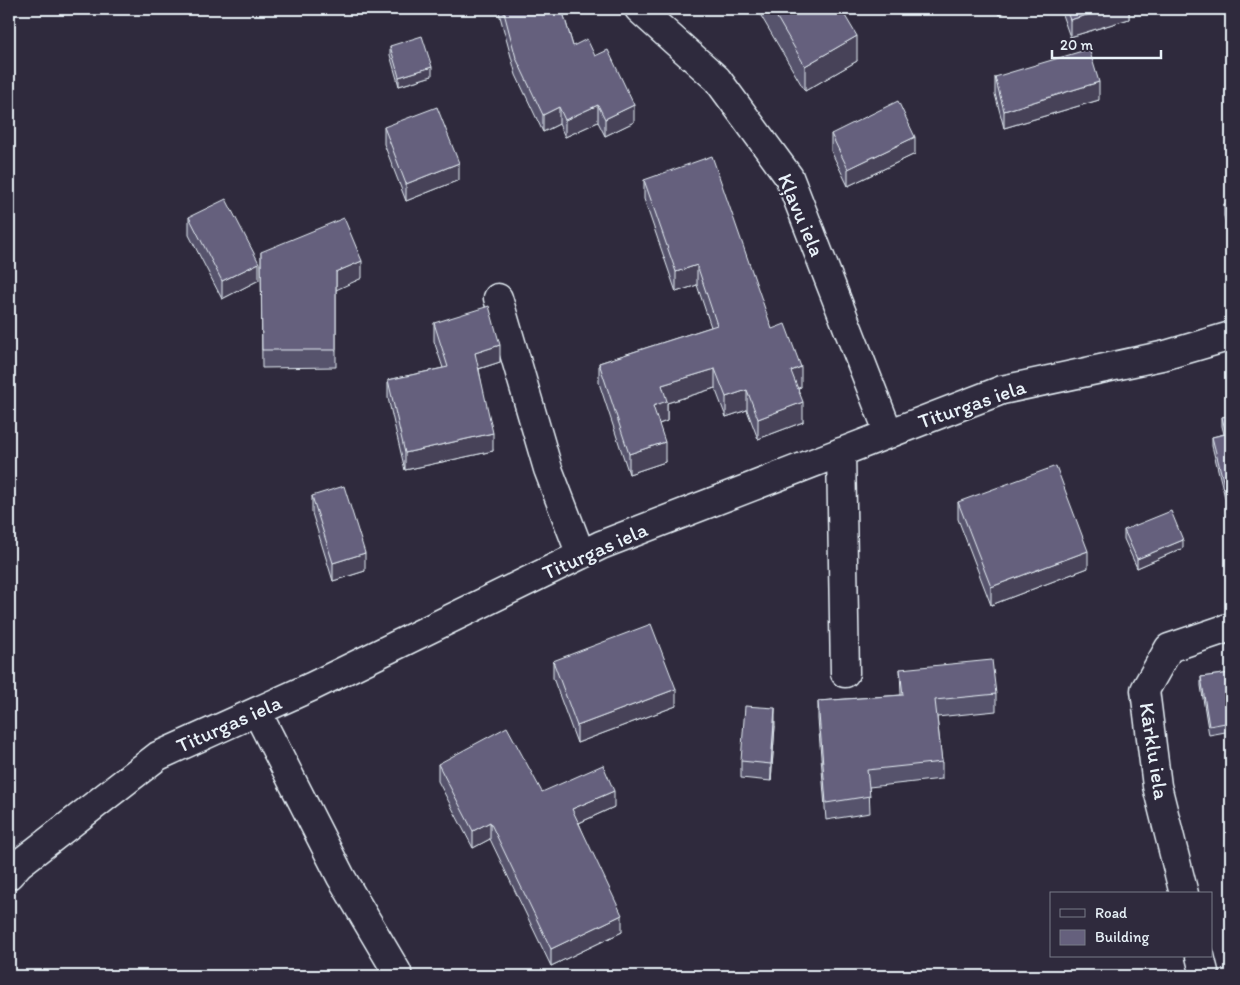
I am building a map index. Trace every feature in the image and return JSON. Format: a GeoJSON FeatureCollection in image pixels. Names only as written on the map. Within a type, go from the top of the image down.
{"type":"FeatureCollection","features":[{"type":"Feature","properties":{"kind":"street","name":"Kļavu iela"},"geometry":{"type":"LineString","coordinates":[[639,9],[717,78],[789,177],[889,434]]}},
{"type":"Feature","properties":{"kind":"street"},"geometry":{"type":"LineString","coordinates":[[498,298],[548,469],[580,555]]}},
{"type":"Feature","properties":{"kind":"street","name":"Titurgas iela"},"geometry":{"type":"LineString","coordinates":[[9,875],[20,864],[158,756],[256,712],[601,545],[1002,390],[1166,354],[1231,336]]}},
{"type":"Feature","properties":{"kind":"street"},"geometry":{"type":"LineString","coordinates":[[841,452],[845,673]]}},
{"type":"Feature","properties":{"kind":"street","name":"Kārklu iela"},"geometry":{"type":"LineString","coordinates":[[1184,892],[1157,786],[1144,690],[1169,648],[1231,628]]}},
{"type":"Feature","properties":{"kind":"street"},"geometry":{"type":"LineString","coordinates":[[256,712],[341,877],[397,972]]}},
{"type":"Feature","properties":{"kind":"street"},"geometry":{"type":"LineString","coordinates":[[1200,958],[1205,976]]}},
{"type":"Feature","properties":{"kind":"building"},"geometry":{"type":"Polygon","coordinates":[[[503,9],[562,9],[573,46],[587,39],[595,56],[608,50],[634,105],[605,119],[598,105],[565,120],[559,107],[543,115],[516,58],[503,9]]]}},
{"type":"Feature","properties":{"kind":"building"},"geometry":{"type":"Polygon","coordinates":[[[772,9],[841,9],[857,36],[805,66],[772,9]]]}},
{"type":"Feature","properties":{"kind":"building"},"geometry":{"type":"Polygon","coordinates":[[[1066,9],[1106,9],[1070,20],[1066,9]]]}},
{"type":"Feature","properties":{"kind":"building"},"geometry":{"type":"Polygon","coordinates":[[[422,36],[432,67],[399,77],[390,46],[422,36]]]}},
{"type":"Feature","properties":{"kind":"building"},"geometry":{"type":"Polygon","coordinates":[[[1089,49],[1099,82],[1004,111],[995,77],[1089,49]]]}},
{"type":"Feature","properties":{"kind":"building"},"geometry":{"type":"Polygon","coordinates":[[[898,101],[915,137],[848,169],[831,134],[898,101]]]}},
{"type":"Feature","properties":{"kind":"building"},"geometry":{"type":"Polygon","coordinates":[[[437,107],[459,163],[406,184],[384,127],[437,107]]]}},
{"type":"Feature","properties":{"kind":"building"},"geometry":{"type":"Polygon","coordinates":[[[712,156],[772,329],[785,324],[801,367],[791,371],[803,402],[758,419],[747,390],[726,397],[715,369],[662,385],[667,401],[653,406],[665,442],[629,454],[599,363],[717,325],[697,265],[676,272],[644,180],[712,156]]]}},
{"type":"Feature","properties":{"kind":"building"},"geometry":{"type":"Polygon","coordinates":[[[226,199],[259,263],[222,281],[189,217],[226,199]]]}},
{"type":"Feature","properties":{"kind":"building"},"geometry":{"type":"Polygon","coordinates":[[[1231,202],[1231,229],[1224,204],[1231,202]]]}},
{"type":"Feature","properties":{"kind":"building"},"geometry":{"type":"Polygon","coordinates":[[[344,218],[362,261],[336,272],[336,350],[262,350],[261,252],[344,218]]]}},
{"type":"Feature","properties":{"kind":"building"},"geometry":{"type":"Polygon","coordinates":[[[489,306],[500,345],[475,353],[493,433],[405,453],[388,380],[448,367],[434,323],[489,306]]]}},
{"type":"Feature","properties":{"kind":"building"},"geometry":{"type":"Polygon","coordinates":[[[1231,415],[1231,512],[1212,437],[1226,434],[1222,417],[1231,415]]]}},
{"type":"Feature","properties":{"kind":"building"},"geometry":{"type":"Polygon","coordinates":[[[1056,466],[1088,551],[991,587],[958,502],[1056,466]]]}},
{"type":"Feature","properties":{"kind":"building"},"geometry":{"type":"Polygon","coordinates":[[[344,486],[365,553],[333,563],[312,496],[344,486]]]}},
{"type":"Feature","properties":{"kind":"building"},"geometry":{"type":"Polygon","coordinates":[[[1171,511],[1183,540],[1137,559],[1124,530],[1171,511]]]}},
{"type":"Feature","properties":{"kind":"building"},"geometry":{"type":"Polygon","coordinates":[[[651,624],[676,689],[577,726],[553,661],[651,624]]]}},
{"type":"Feature","properties":{"kind":"building"},"geometry":{"type":"Polygon","coordinates":[[[992,660],[996,694],[935,700],[942,762],[867,770],[870,796],[826,803],[818,701],[903,695],[900,669],[992,660]]]}},
{"type":"Feature","properties":{"kind":"building"},"geometry":{"type":"Polygon","coordinates":[[[1231,673],[1231,722],[1209,726],[1201,677],[1231,673]]]}},
{"type":"Feature","properties":{"kind":"building"},"geometry":{"type":"Polygon","coordinates":[[[745,706],[775,708],[771,764],[741,761],[745,706]]]}},
{"type":"Feature","properties":{"kind":"building"},"geometry":{"type":"Polygon","coordinates":[[[507,727],[542,792],[603,765],[614,791],[572,809],[622,915],[551,949],[490,822],[473,831],[438,764],[507,727]]]}}]}
